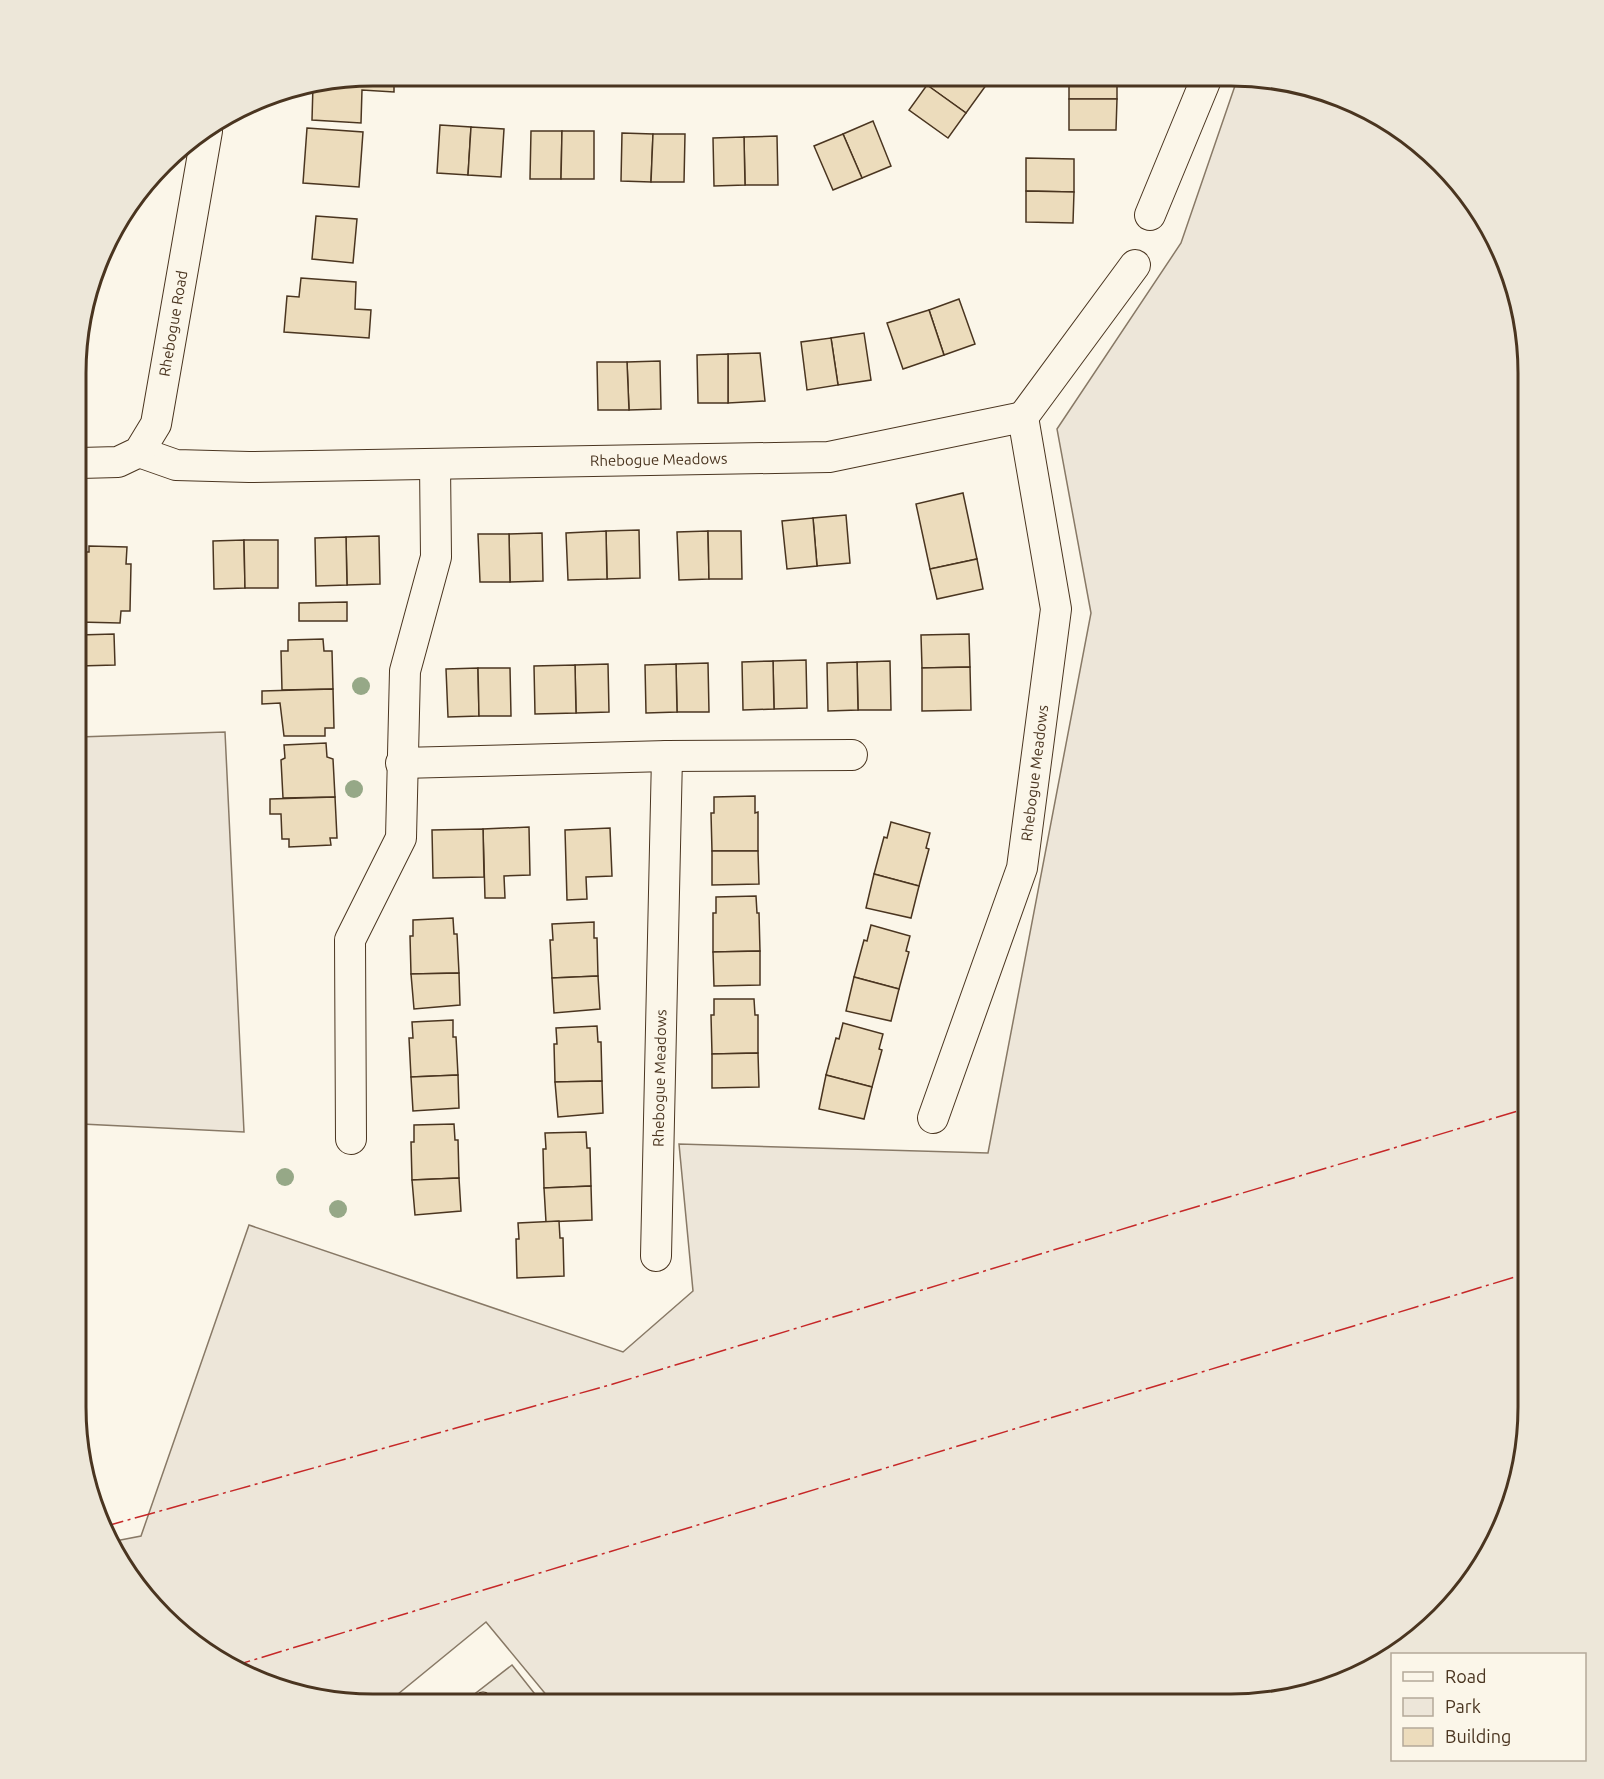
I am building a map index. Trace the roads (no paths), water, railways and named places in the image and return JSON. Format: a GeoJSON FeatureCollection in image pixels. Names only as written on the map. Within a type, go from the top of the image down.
{"type":"FeatureCollection","features":[{"type":"Feature","properties":{"kind":"street"},"geometry":{"type":"LineString","coordinates":[[1150,214],[1203,86]]}},
{"type":"Feature","properties":{"kind":"street","name":"Rhebogue Road"},"geometry":{"type":"LineString","coordinates":[[139,452],[156,424],[206,139]]}},
{"type":"Feature","properties":{"kind":"street"},"geometry":{"type":"LineString","coordinates":[[1023,417],[1135,266]]}},
{"type":"Feature","properties":{"kind":"street","name":"Rhebogue Meadows"},"geometry":{"type":"LineString","coordinates":[[139,452],[176,465],[249,466],[829,457],[1023,417],[1056,609],[1022,868],[933,1118]]}},
{"type":"Feature","properties":{"kind":"street"},"geometry":{"type":"LineString","coordinates":[[86,463],[118,462],[139,452]]}},
{"type":"Feature","properties":{"kind":"street"},"geometry":{"type":"LineString","coordinates":[[351,1139],[350,940],[400,837],[405,671],[436,557],[435,464]]}},
{"type":"Feature","properties":{"kind":"street"},"geometry":{"type":"LineString","coordinates":[[401,763],[666,756],[852,756]]}},
{"type":"Feature","properties":{"kind":"street","name":"Rhebogue Meadows"},"geometry":{"type":"LineString","coordinates":[[656,1256],[666,756]]}}]}
